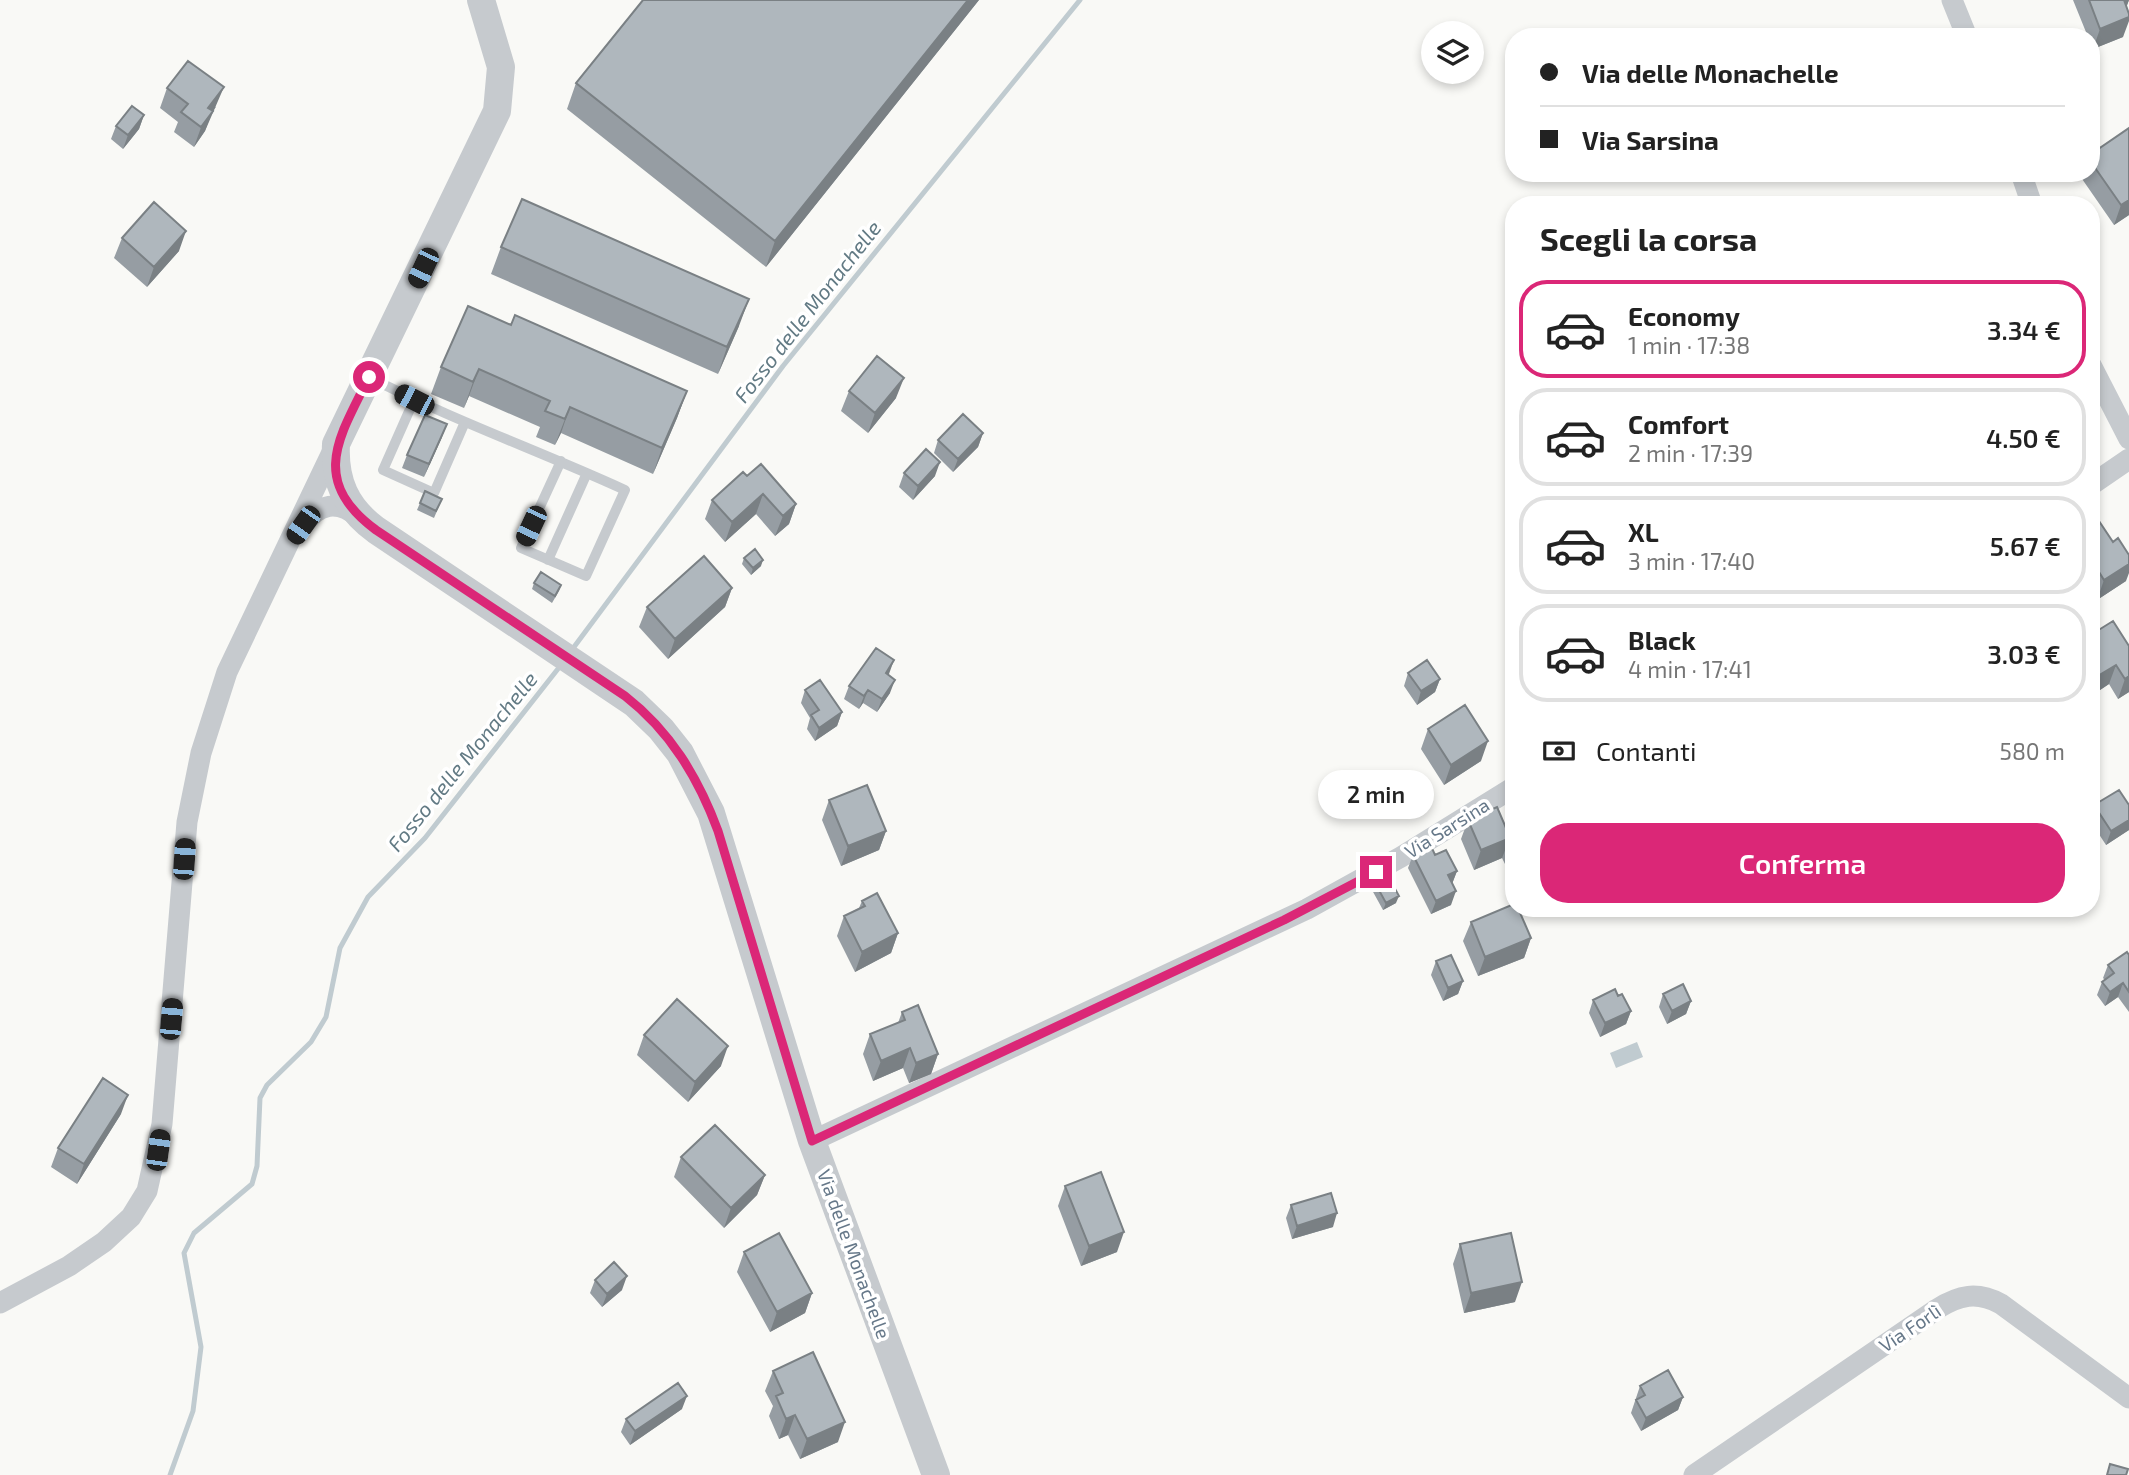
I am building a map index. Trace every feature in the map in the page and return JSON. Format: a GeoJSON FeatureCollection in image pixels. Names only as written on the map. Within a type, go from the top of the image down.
{"type":"FeatureCollection","features":[{"type":"Feature","properties":{"kind":"street"},"geometry":{"type":"LineString","coordinates":[[0,1303],[69,1266],[104,1242],[131,1217],[147,1191],[162,1124],[187,822],[196,773],[227,671],[497,111],[502,89],[501,67],[481,0]]}},
{"type":"Feature","properties":{"kind":"street"},"geometry":{"type":"LineString","coordinates":[[1952,0],[1963,28]]}},
{"type":"Feature","properties":{"kind":"street"},"geometry":{"type":"LineString","coordinates":[[2100,383],[2129,439]]}},
{"type":"Feature","properties":{"kind":"street","name":"Via delle Monachelle"},"geometry":{"type":"LineString","coordinates":[[336,444],[336,466],[341,490],[354,511],[371,527],[577,663],[651,718],[680,754],[698,783],[722,843],[812,1141],[936,1475]]}},
{"type":"Feature","properties":{"kind":"street"},"geometry":{"type":"LineString","coordinates":[[2100,479],[2129,459]]}},
{"type":"Feature","properties":{"kind":"street"},"geometry":{"type":"LineString","coordinates":[[292,541],[309,517],[326,506],[348,508],[371,527]]}},
{"type":"Feature","properties":{"kind":"street","name":"Via Sarsina"},"geometry":{"type":"LineString","coordinates":[[812,1141],[1318,904],[1505,792]]}},
{"type":"Feature","properties":{"kind":"street","name":"Via Forlì"},"geometry":{"type":"LineString","coordinates":[[1694,1475],[1937,1308],[1965,1296],[1984,1296],[2001,1304],[2129,1398]]}},
{"type":"Feature","properties":{"kind":"lane"},"geometry":{"type":"LineString","coordinates":[[369,377],[414,400],[466,422],[561,461],[587,472],[625,490],[586,576],[521,548],[561,461]]}},
{"type":"Feature","properties":{"kind":"lane"},"geometry":{"type":"LineString","coordinates":[[414,400],[383,470],[434,493],[466,422]]}},
{"type":"Feature","properties":{"kind":"lane"},"geometry":{"type":"LineString","coordinates":[[548,560],[587,472]]}},
{"type":"Feature","properties":{"kind":"shaded area"},"geometry":{"type":"Polygon","coordinates":[[[1637,1042],[1643,1057],[1616,1068],[1610,1053],[1637,1042]]]}},
{"type":"Feature","properties":{"kind":"building"},"geometry":{"type":"Polygon","coordinates":[[[643,0],[968,0],[775,241],[576,83],[643,0]]]}},
{"type":"Feature","properties":{"kind":"building"},"geometry":{"type":"Polygon","coordinates":[[[2089,0],[2124,0],[2129,17],[2100,28],[2089,0]]]}},
{"type":"Feature","properties":{"kind":"building"},"geometry":{"type":"Polygon","coordinates":[[[188,61],[224,87],[208,108],[213,111],[201,127],[181,112],[188,104],[167,88],[188,61]]]}},
{"type":"Feature","properties":{"kind":"building"},"geometry":{"type":"Polygon","coordinates":[[[132,106],[144,115],[128,135],[116,126],[132,106]]]}},
{"type":"Feature","properties":{"kind":"building"},"geometry":{"type":"Polygon","coordinates":[[[2129,128],[2129,200],[2121,205],[2100,175],[2100,148],[2129,128]]]}},
{"type":"Feature","properties":{"kind":"building"},"geometry":{"type":"Polygon","coordinates":[[[522,199],[749,299],[727,347],[501,247],[522,199]]]}},
{"type":"Feature","properties":{"kind":"building"},"geometry":{"type":"Polygon","coordinates":[[[154,202],[186,231],[154,267],[122,238],[154,202]]]}},
{"type":"Feature","properties":{"kind":"building"},"geometry":{"type":"Polygon","coordinates":[[[468,306],[511,325],[515,315],[687,391],[662,448],[570,407],[565,419],[545,411],[550,401],[479,369],[473,382],[441,367],[468,306]]]}},
{"type":"Feature","properties":{"kind":"building"},"geometry":{"type":"Polygon","coordinates":[[[877,356],[904,378],[875,413],[849,391],[877,356]]]}},
{"type":"Feature","properties":{"kind":"building"},"geometry":{"type":"Polygon","coordinates":[[[963,414],[983,433],[958,459],[938,440],[963,414]]]}},
{"type":"Feature","properties":{"kind":"building"},"geometry":{"type":"Polygon","coordinates":[[[425,415],[447,424],[429,464],[407,455],[425,415]]]}},
{"type":"Feature","properties":{"kind":"building"},"geometry":{"type":"Polygon","coordinates":[[[926,449],[940,462],[918,486],[904,473],[926,449]]]}},
{"type":"Feature","properties":{"kind":"building"},"geometry":{"type":"Polygon","coordinates":[[[761,464],[796,504],[783,516],[763,494],[732,522],[712,500],[743,472],[747,476],[761,464]]]}},
{"type":"Feature","properties":{"kind":"building"},"geometry":{"type":"Polygon","coordinates":[[[425,491],[442,499],[436,511],[420,503],[425,491]]]}},
{"type":"Feature","properties":{"kind":"building"},"geometry":{"type":"Polygon","coordinates":[[[2100,522],[2113,542],[2118,538],[2129,555],[2129,564],[2104,580],[2100,574],[2100,522]]]}},
{"type":"Feature","properties":{"kind":"building"},"geometry":{"type":"Polygon","coordinates":[[[755,549],[763,560],[753,568],[744,558],[755,549]]]}},
{"type":"Feature","properties":{"kind":"building"},"geometry":{"type":"Polygon","coordinates":[[[704,556],[732,588],[675,639],[647,607],[704,556]]]}},
{"type":"Feature","properties":{"kind":"building"},"geometry":{"type":"Polygon","coordinates":[[[541,572],[561,585],[555,596],[534,583],[541,572]]]}},
{"type":"Feature","properties":{"kind":"building"},"geometry":{"type":"Polygon","coordinates":[[[2113,621],[2129,646],[2129,676],[2125,679],[2116,665],[2100,675],[2100,629],[2113,621]]]}},
{"type":"Feature","properties":{"kind":"building"},"geometry":{"type":"Polygon","coordinates":[[[876,648],[894,660],[886,673],[895,680],[882,699],[868,690],[864,696],[849,686],[876,648]]]}},
{"type":"Feature","properties":{"kind":"building"},"geometry":{"type":"Polygon","coordinates":[[[1427,660],[1440,679],[1421,691],[1408,673],[1427,660]]]}},
{"type":"Feature","properties":{"kind":"building"},"geometry":{"type":"Polygon","coordinates":[[[820,680],[842,712],[819,728],[811,715],[819,710],[805,690],[820,680]]]}},
{"type":"Feature","properties":{"kind":"building"},"geometry":{"type":"Polygon","coordinates":[[[1465,705],[1488,741],[1451,765],[1428,729],[1465,705]]]}},
{"type":"Feature","properties":{"kind":"building"},"geometry":{"type":"Polygon","coordinates":[[[867,785],[886,831],[848,846],[829,800],[867,785]]]}},
{"type":"Feature","properties":{"kind":"building"},"geometry":{"type":"Polygon","coordinates":[[[2119,790],[2129,805],[2129,820],[2111,831],[2100,814],[2100,801],[2119,790]]]}},
{"type":"Feature","properties":{"kind":"building"},"geometry":{"type":"Polygon","coordinates":[[[1497,807],[1505,826],[1505,840],[1481,850],[1468,820],[1497,807]]]}},
{"type":"Feature","properties":{"kind":"building"},"geometry":{"type":"Polygon","coordinates":[[[1431,846],[1435,855],[1446,850],[1457,871],[1448,875],[1456,891],[1436,901],[1413,855],[1431,846]]]}},
{"type":"Feature","properties":{"kind":"building"},"geometry":{"type":"Polygon","coordinates":[[[1388,876],[1399,896],[1386,903],[1375,883],[1388,876]]]}},
{"type":"Feature","properties":{"kind":"building"},"geometry":{"type":"Polygon","coordinates":[[[877,893],[898,933],[862,952],[844,916],[865,906],[862,901],[877,893]]]}},
{"type":"Feature","properties":{"kind":"building"},"geometry":{"type":"Polygon","coordinates":[[[1505,908],[1505,917],[1522,917],[1531,938],[1485,957],[1471,922],[1505,908]]]}},
{"type":"Feature","properties":{"kind":"building"},"geometry":{"type":"Polygon","coordinates":[[[2127,952],[2129,992],[2123,983],[2110,992],[2102,982],[2114,973],[2108,965],[2127,952]]]}},
{"type":"Feature","properties":{"kind":"building"},"geometry":{"type":"Polygon","coordinates":[[[1451,955],[1463,981],[1448,988],[1436,961],[1451,955]]]}},
{"type":"Feature","properties":{"kind":"building"},"geometry":{"type":"Polygon","coordinates":[[[1683,984],[1691,1001],[1672,1011],[1663,994],[1683,984]]]}},
{"type":"Feature","properties":{"kind":"building"},"geometry":{"type":"Polygon","coordinates":[[[1615,989],[1618,996],[1622,994],[1631,1011],[1605,1023],[1593,1000],[1615,989]]]}},
{"type":"Feature","properties":{"kind":"building"},"geometry":{"type":"Polygon","coordinates":[[[677,999],[728,1046],[695,1082],[644,1035],[677,999]]]}},
{"type":"Feature","properties":{"kind":"building"},"geometry":{"type":"Polygon","coordinates":[[[918,1005],[938,1054],[916,1063],[910,1048],[881,1061],[870,1034],[905,1020],[902,1012],[918,1005]]]}},
{"type":"Feature","properties":{"kind":"building"},"geometry":{"type":"Polygon","coordinates":[[[103,1078],[128,1095],[84,1164],[58,1148],[103,1078]]]}},
{"type":"Feature","properties":{"kind":"building"},"geometry":{"type":"Polygon","coordinates":[[[715,1125],[765,1175],[731,1208],[681,1157],[715,1125]]]}},
{"type":"Feature","properties":{"kind":"building"},"geometry":{"type":"Polygon","coordinates":[[[1101,1172],[1124,1232],[1089,1246],[1065,1186],[1101,1172]]]}},
{"type":"Feature","properties":{"kind":"building"},"geometry":{"type":"Polygon","coordinates":[[[1331,1193],[1337,1213],[1297,1226],[1291,1205],[1331,1193]]]}},
{"type":"Feature","properties":{"kind":"building"},"geometry":{"type":"Polygon","coordinates":[[[779,1233],[812,1293],[777,1312],[744,1252],[779,1233]]]}},
{"type":"Feature","properties":{"kind":"building"},"geometry":{"type":"Polygon","coordinates":[[[1511,1233],[1522,1282],[1471,1293],[1460,1244],[1511,1233]]]}},
{"type":"Feature","properties":{"kind":"building"},"geometry":{"type":"Polygon","coordinates":[[[614,1262],[627,1276],[607,1294],[595,1280],[614,1262]]]}},
{"type":"Feature","properties":{"kind":"building"},"geometry":{"type":"Polygon","coordinates":[[[813,1352],[845,1422],[807,1439],[795,1415],[786,1419],[776,1396],[783,1393],[773,1371],[813,1352]]]}},
{"type":"Feature","properties":{"kind":"building"},"geometry":{"type":"Polygon","coordinates":[[[1668,1370],[1683,1397],[1646,1418],[1636,1400],[1645,1395],[1640,1386],[1668,1370]]]}},
{"type":"Feature","properties":{"kind":"building"},"geometry":{"type":"Polygon","coordinates":[[[678,1383],[687,1396],[635,1431],[626,1419],[678,1383]]]}},
{"type":"Feature","properties":{"kind":"building"},"geometry":{"type":"Polygon","coordinates":[[[2110,1464],[2128,1469],[2126,1475],[2107,1475],[2110,1464]]]}},
{"type":"Feature","properties":{"kind":"waterway","name":"Fosso delle Monachelle"},"geometry":{"type":"LineString","coordinates":[[571,651],[783,366],[1080,0]]}},
{"type":"Feature","properties":{"kind":"waterway","name":"Fosso delle Monachelle"},"geometry":{"type":"LineString","coordinates":[[170,1475],[193,1411],[201,1347],[184,1253],[194,1233],[252,1184],[257,1166],[260,1098],[267,1085],[311,1042],[326,1017],[340,948],[368,897],[425,838],[561,665]]}},
{"type":"Feature","properties":{"kind":"route"},"geometry":{"type":"LineString","coordinates":[[369,377],[336,444],[336,470],[345,498],[358,515],[376,530],[625,696],[651,718],[680,754],[698,783],[718,831],[812,1141],[1284,920],[1376,872]]}}]}
